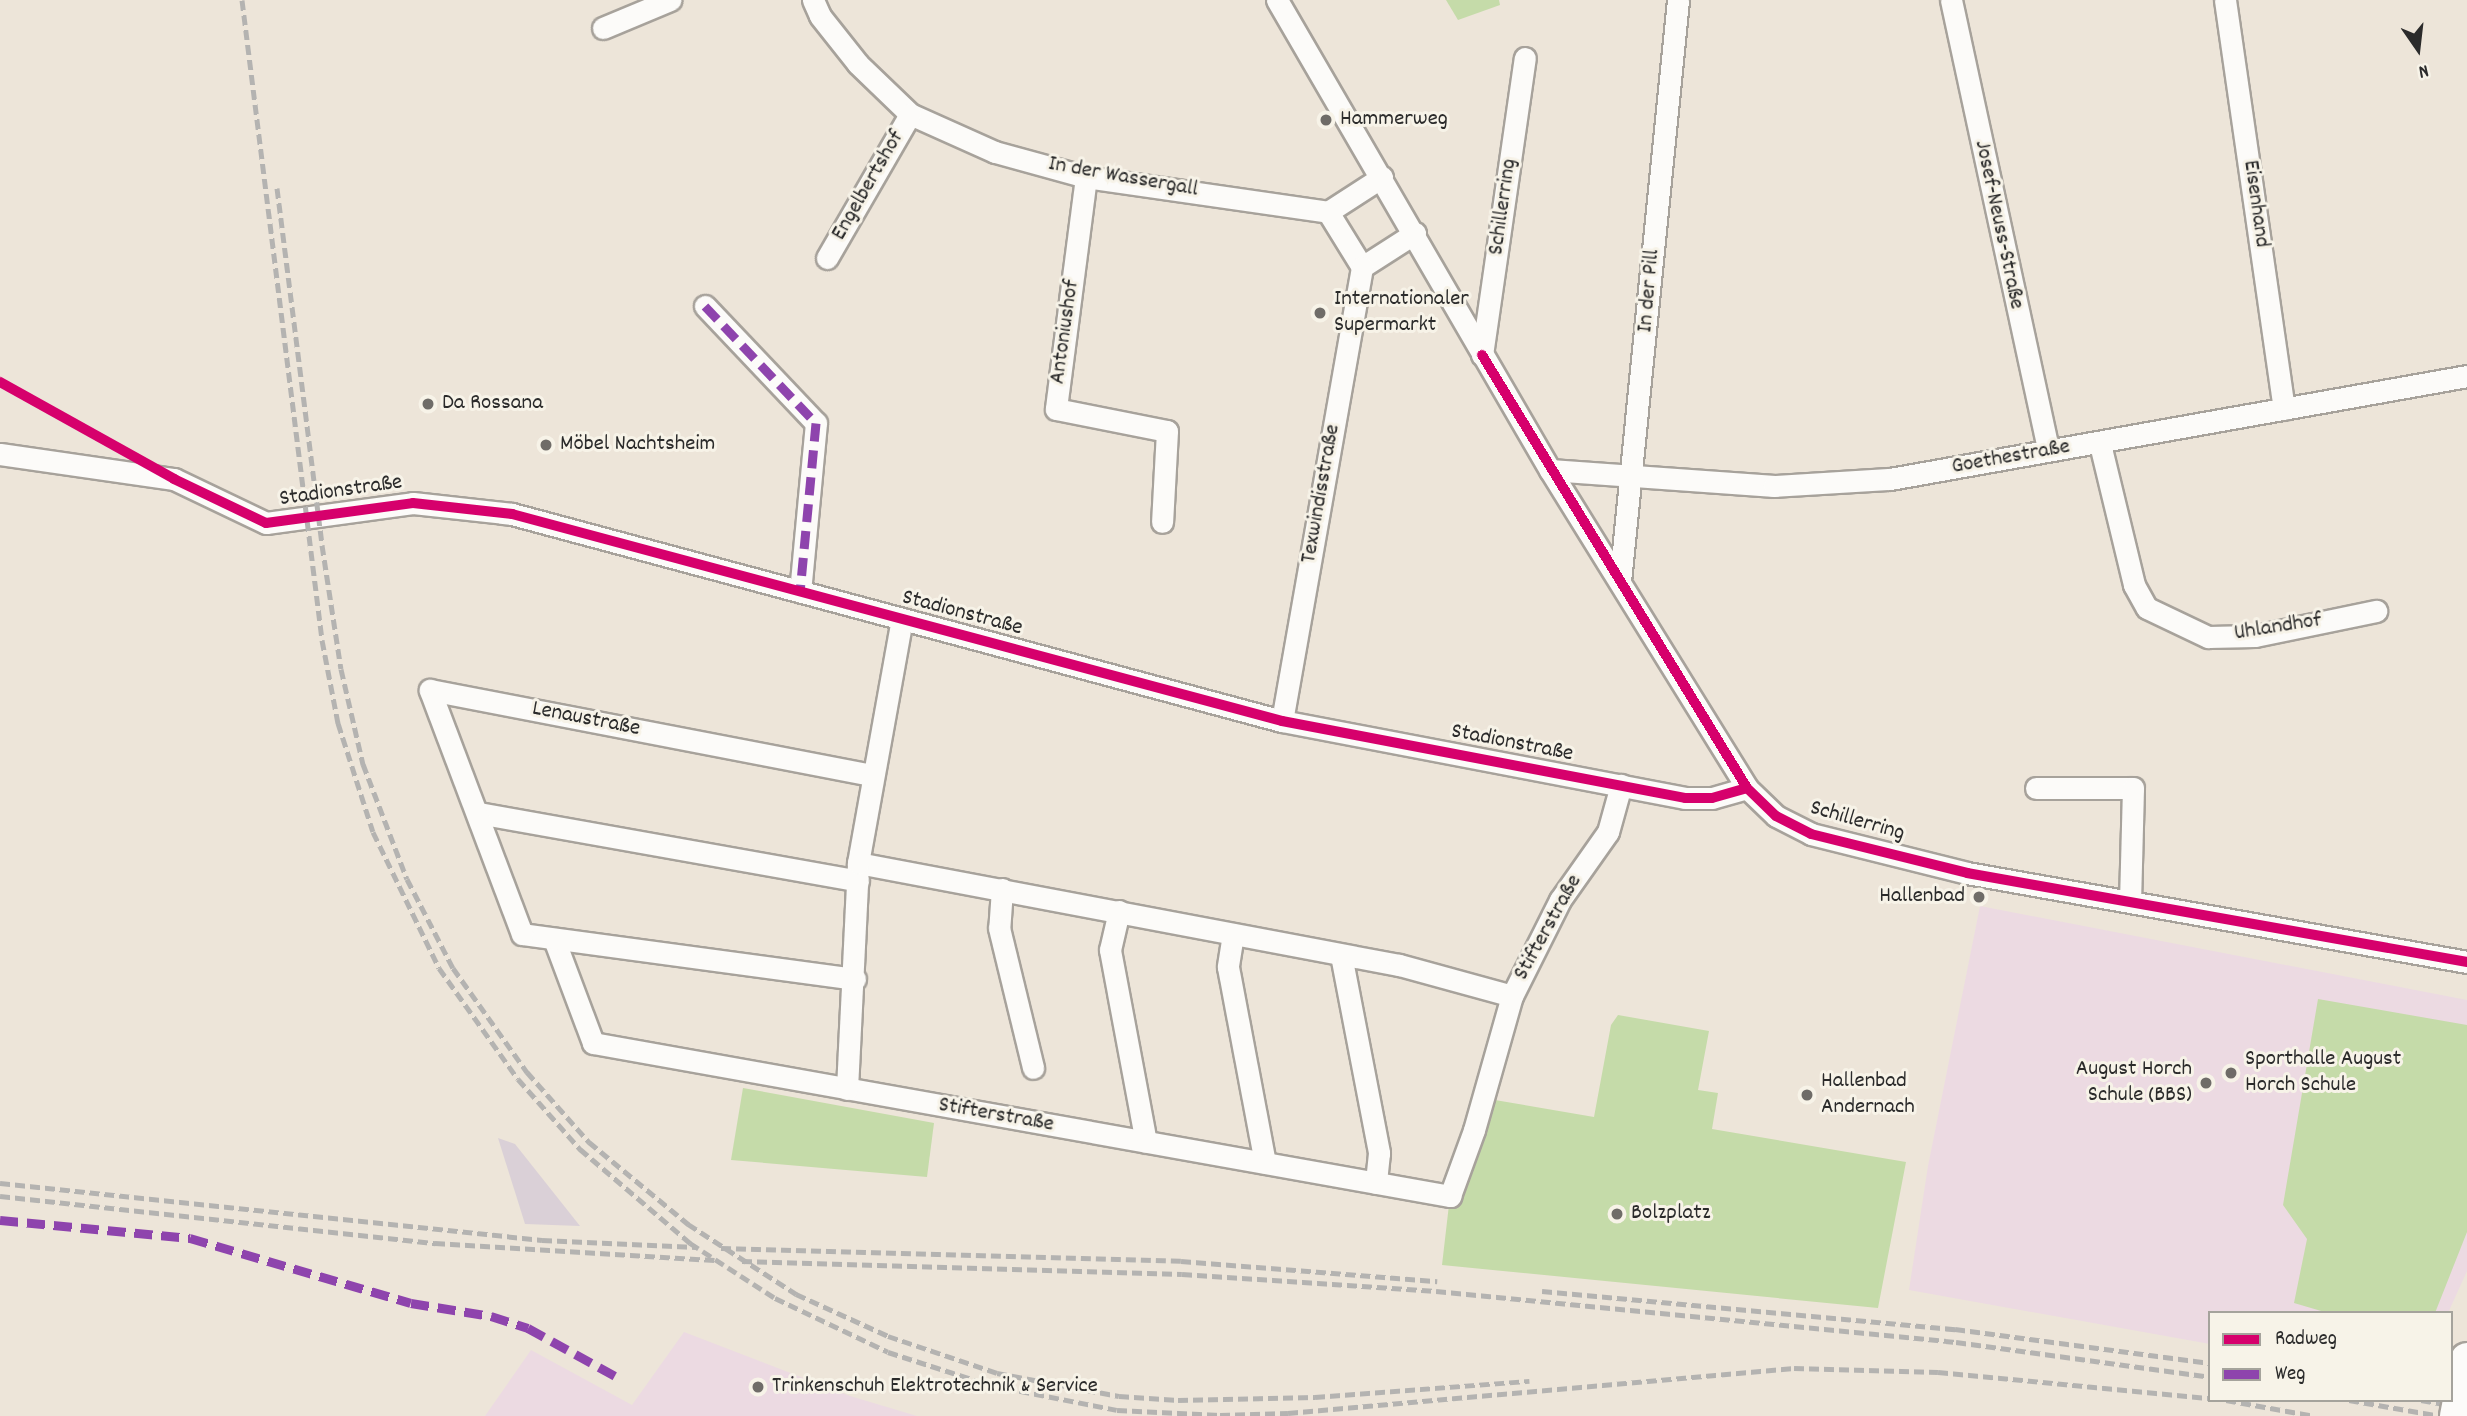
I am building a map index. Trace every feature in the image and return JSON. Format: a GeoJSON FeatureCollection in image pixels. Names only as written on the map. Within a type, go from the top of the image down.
{"type":"FeatureCollection","features":[{"type":"Feature","properties":{"kind":"street"},"geometry":{"type":"LineString","coordinates":[[603,29],[670,0]]}},
{"type":"Feature","properties":{"kind":"street","name":"In der Wassergall"},"geometry":{"type":"LineString","coordinates":[[813,0],[820,16],[858,64],[910,114],[995,152],[1086,177],[1328,212]]}},
{"type":"Feature","properties":{"kind":"street","name":"Schillerring"},"geometry":{"type":"LineString","coordinates":[[1277,0],[1415,233],[1482,355],[1550,470],[1747,788],[1776,816],[1811,834],[1968,873],[2467,962]]}},
{"type":"Feature","properties":{"kind":"street","name":"In der Pill"},"geometry":{"type":"LineString","coordinates":[[1620,581],[1678,0]]}},
{"type":"Feature","properties":{"kind":"street","name":"Josef-Neuss-Straße"},"geometry":{"type":"LineString","coordinates":[[1951,0],[2048,449]]}},
{"type":"Feature","properties":{"kind":"street","name":"Eisenhand"},"geometry":{"type":"LineString","coordinates":[[2225,0],[2284,409]]}},
{"type":"Feature","properties":{"kind":"street","name":"Schillerring"},"geometry":{"type":"LineString","coordinates":[[1482,355],[1525,58]]}},
{"type":"Feature","properties":{"kind":"street","name":"Engelbertshof"},"geometry":{"type":"LineString","coordinates":[[827,258],[910,114]]}},
{"type":"Feature","properties":{"kind":"street","name":"Antoniushof"},"geometry":{"type":"LineString","coordinates":[[1086,177],[1056,409],[1167,431],[1163,523]]}},
{"type":"Feature","properties":{"kind":"street"},"geometry":{"type":"LineString","coordinates":[[1382,177],[1328,212],[1362,267],[1415,233]]}},
{"type":"Feature","properties":{"kind":"street","name":"Texwindisstraße"},"geometry":{"type":"LineString","coordinates":[[1282,721],[1362,267]]}},
{"type":"Feature","properties":{"kind":"street"},"geometry":{"type":"LineString","coordinates":[[705,306],[816,423],[800,591]]}},
{"type":"Feature","properties":{"kind":"street","name":"Goethestraße"},"geometry":{"type":"LineString","coordinates":[[1550,470],[1773,486],[1891,479],[2048,449],[2100,444],[2467,376]]}},
{"type":"Feature","properties":{"kind":"street","name":"Uhlandhof"},"geometry":{"type":"LineString","coordinates":[[2100,444],[2134,585],[2147,608],[2208,637],[2255,636],[2376,611]]}},
{"type":"Feature","properties":{"kind":"street","name":"Stadionstraße"},"geometry":{"type":"LineString","coordinates":[[0,454],[174,479],[266,523],[413,503],[512,514],[1282,721],[1685,798],[1712,798],[1747,788]]}},
{"type":"Feature","properties":{"kind":"street"},"geometry":{"type":"LineString","coordinates":[[554,939],[593,1043],[847,1089],[855,979],[858,872],[871,775],[902,619]]}},
{"type":"Feature","properties":{"kind":"street","name":"Lenaustraße"},"geometry":{"type":"LineString","coordinates":[[855,979],[522,934],[430,690],[871,775]]}},
{"type":"Feature","properties":{"kind":"street","name":"Stifterstraße"},"geometry":{"type":"LineString","coordinates":[[847,1089],[1450,1196],[1512,996],[1560,900],[1608,832],[1621,785]]}},
{"type":"Feature","properties":{"kind":"street"},"geometry":{"type":"LineString","coordinates":[[2036,788],[2133,788],[2130,901]]}},
{"type":"Feature","properties":{"kind":"street"},"geometry":{"type":"LineString","coordinates":[[478,813],[858,872]]}},
{"type":"Feature","properties":{"kind":"street","name":"Stifterstraße"},"geometry":{"type":"LineString","coordinates":[[858,872],[1002,889],[1119,911],[1399,965],[1512,996]]}},
{"type":"Feature","properties":{"kind":"street"},"geometry":{"type":"LineString","coordinates":[[1002,889],[999,928],[1033,1068]]}},
{"type":"Feature","properties":{"kind":"street"},"geometry":{"type":"LineString","coordinates":[[1119,911],[1110,950],[1146,1142]]}},
{"type":"Feature","properties":{"kind":"street"},"geometry":{"type":"LineString","coordinates":[[1233,934],[1228,967],[1265,1163]]}},
{"type":"Feature","properties":{"kind":"street"},"geometry":{"type":"LineString","coordinates":[[1341,955],[1380,1153],[1376,1183]]}},
{"type":"Feature","properties":{"kind":"street"},"geometry":{"type":"LineString","coordinates":[[2456,1416],[2467,1359]]}},
{"type":"Feature","properties":{"kind":"shaded area","name":"August Horch Schule (BBS)"},"geometry":{"type":"Polygon","coordinates":[[[1980,906],[2467,1000],[2467,1271],[2449,1311],[2208,1311],[2208,1344],[1909,1290],[1928,1166],[1980,906]]]}},
{"type":"Feature","properties":{"kind":"shaded area"},"geometry":{"type":"Polygon","coordinates":[[[498,1138],[515,1144],[580,1226],[525,1224],[498,1138]]]}},
{"type":"Feature","properties":{"kind":"shaded area"},"geometry":{"type":"Polygon","coordinates":[[[684,1332],[850,1396],[917,1416],[485,1416],[531,1350],[632,1405],[684,1332]]]}},
{"type":"Feature","properties":{"kind":"green space"},"geometry":{"type":"Polygon","coordinates":[[[1446,0],[1499,0],[1500,5],[1458,20],[1446,0]]]}},
{"type":"Feature","properties":{"kind":"green space"},"geometry":{"type":"Polygon","coordinates":[[[2318,999],[2467,1025],[2467,1232],[2436,1311],[2321,1311],[2294,1303],[2307,1239],[2283,1205],[2318,999]]]}},
{"type":"Feature","properties":{"kind":"green space"},"geometry":{"type":"Polygon","coordinates":[[[1618,1015],[1709,1031],[1698,1090],[1718,1093],[1712,1129],[1906,1162],[1878,1308],[1442,1265],[1450,1196],[1483,1098],[1594,1117],[1611,1025],[1618,1015]]]}},
{"type":"Feature","properties":{"kind":"green space"},"geometry":{"type":"Polygon","coordinates":[[[743,1088],[934,1123],[927,1177],[731,1160],[743,1088]]]}},
{"type":"Feature","properties":{"kind":"railway"},"geometry":{"type":"LineString","coordinates":[[242,0],[322,640],[338,723],[373,832],[439,968],[518,1079],[580,1149],[690,1243],[775,1298],[888,1352],[990,1385],[1117,1410],[1220,1415],[1288,1413],[1794,1368],[1938,1372],[2208,1398]]}},
{"type":"Feature","properties":{"kind":"railway"},"geometry":{"type":"LineString","coordinates":[[277,188],[322,545],[341,669],[363,764],[407,879],[453,968],[527,1072],[589,1142],[688,1224],[796,1294],[888,1336],[997,1373],[1119,1396],[1178,1400],[1315,1397],[1529,1381]]}},
{"type":"Feature","properties":{"kind":"railway"},"geometry":{"type":"LineString","coordinates":[[0,1183],[542,1240],[696,1247]]}},
{"type":"Feature","properties":{"kind":"railway"},"geometry":{"type":"LineString","coordinates":[[0,1196],[435,1243],[714,1260]]}},
{"type":"Feature","properties":{"kind":"railway"},"geometry":{"type":"LineString","coordinates":[[721,1248],[1181,1261],[1437,1281]]}},
{"type":"Feature","properties":{"kind":"railway"},"geometry":{"type":"LineString","coordinates":[[742,1261],[1182,1274],[1436,1291],[1956,1342],[2208,1377]]}},
{"type":"Feature","properties":{"kind":"railway"},"geometry":{"type":"LineString","coordinates":[[1542,1291],[1955,1329],[2208,1363]]}},
{"type":"Feature","properties":{"kind":"railway"},"geometry":{"type":"LineString","coordinates":[[2237,1402],[2315,1416]]}},
{"type":"Feature","properties":{"kind":"railway"},"geometry":{"type":"LineString","coordinates":[[2360,1402],[2441,1416]]}},
{"type":"Feature","properties":{"kind":"railway"},"geometry":{"type":"LineString","coordinates":[[2432,1402],[2467,1408]]}},
{"type":"Feature","properties":{"kind":"marked path"},"geometry":{"type":"LineString","coordinates":[[705,306],[816,423],[800,591]]}},
{"type":"Feature","properties":{"kind":"marked path"},"geometry":{"type":"LineString","coordinates":[[0,1220],[190,1238],[411,1303],[491,1316],[528,1328],[619,1378]]}},
{"type":"Feature","properties":{"kind":"cycle path"},"geometry":{"type":"LineString","coordinates":[[1482,355],[1747,788],[1776,816],[1811,834],[1967,873],[2467,962]]}},
{"type":"Feature","properties":{"kind":"cycle path"},"geometry":{"type":"LineString","coordinates":[[0,382],[174,479],[266,523],[413,503],[512,514],[1282,721],[1685,798],[1712,798],[1747,788]]}},
{"type":"Feature","properties":{"kind":"place","name":"Hammerweg"},"geometry":{"type":"Point","coordinates":[1326,120]}},
{"type":"Feature","properties":{"kind":"place","name":"Internationaler Supermarkt"},"geometry":{"type":"Point","coordinates":[1320,313]}},
{"type":"Feature","properties":{"kind":"place","name":"Da Rossana"},"geometry":{"type":"Point","coordinates":[428,404]}},
{"type":"Feature","properties":{"kind":"place","name":"Möbel Nachtsheim"},"geometry":{"type":"Point","coordinates":[546,445]}},
{"type":"Feature","properties":{"kind":"place","name":"Hallenbad"},"geometry":{"type":"Point","coordinates":[1979,897]}},
{"type":"Feature","properties":{"kind":"place","name":"Sporthalle August Horch Schule"},"geometry":{"type":"Point","coordinates":[2231,1073]}},
{"type":"Feature","properties":{"kind":"place","name":"August Horch Schule (BBS)"},"geometry":{"type":"Point","coordinates":[2206,1083]}},
{"type":"Feature","properties":{"kind":"place","name":"Hallenbad Andernach"},"geometry":{"type":"Point","coordinates":[1807,1095]}},
{"type":"Feature","properties":{"kind":"place","name":"Bolzplatz"},"geometry":{"type":"Point","coordinates":[1617,1214]}},
{"type":"Feature","properties":{"kind":"place","name":"Trinkenschuh Elektrotechnik & Service"},"geometry":{"type":"Point","coordinates":[758,1387]}}]}
